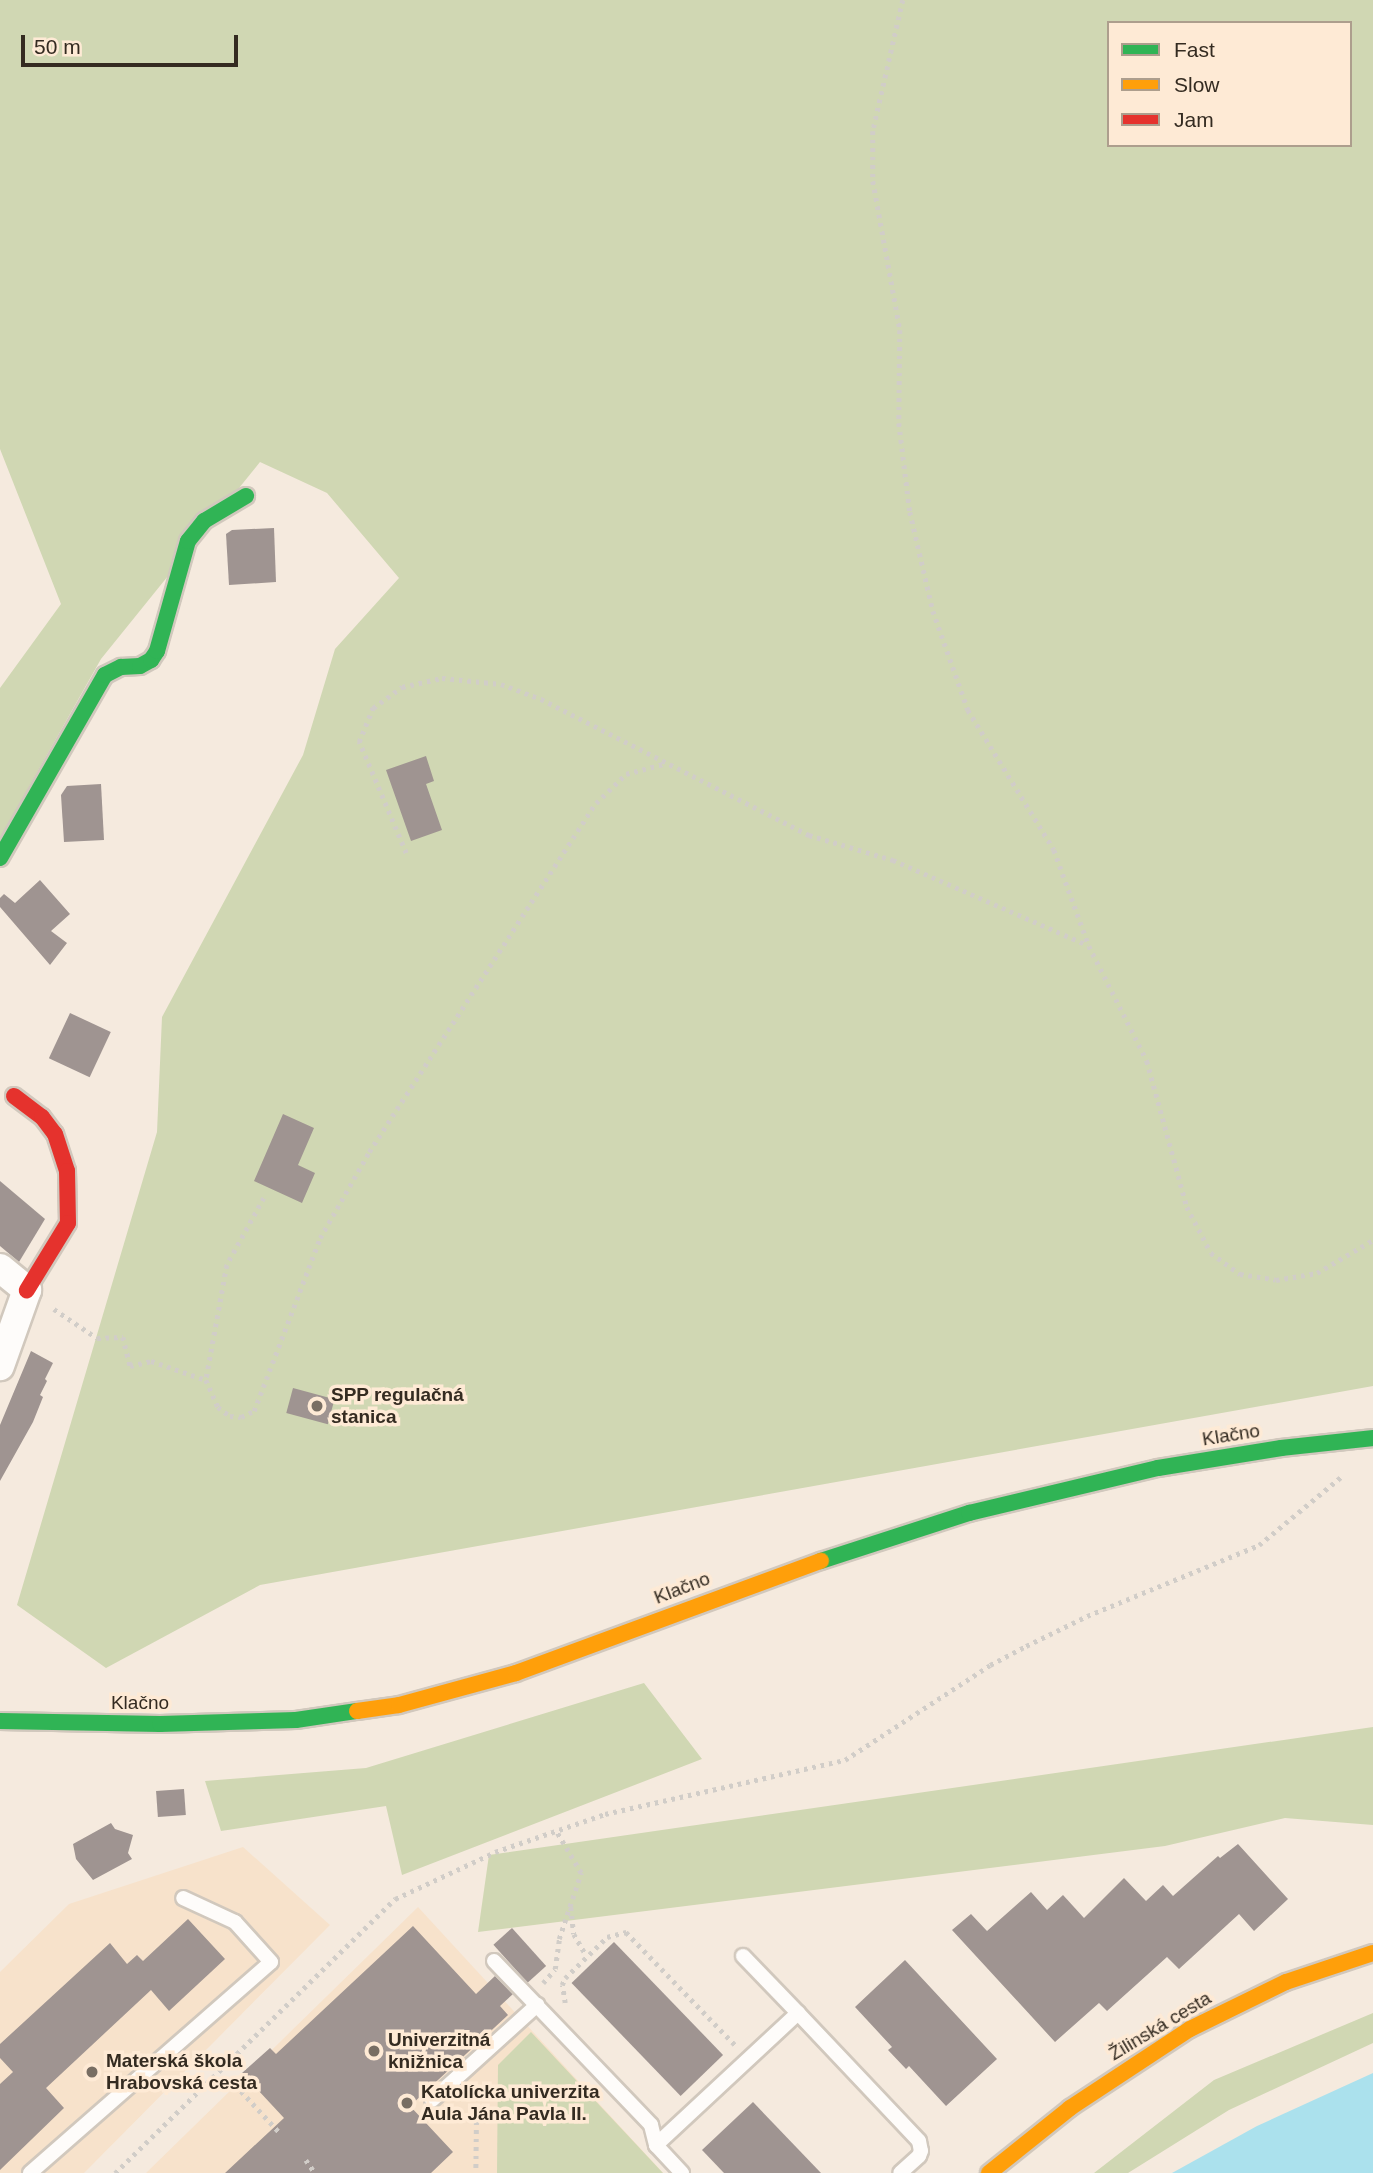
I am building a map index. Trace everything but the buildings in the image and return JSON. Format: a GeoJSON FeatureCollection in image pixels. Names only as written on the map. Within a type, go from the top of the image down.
{"type":"FeatureCollection","features":[{"type":"Feature","properties":{"kind":"street"},"geometry":{"type":"LineString","coordinates":[[0,858],[105,675],[121,667],[140,666],[151,660],[157,651],[188,541],[204,521],[246,496]]}},
{"type":"Feature","properties":{"kind":"street"},"geometry":{"type":"LineString","coordinates":[[0,1366],[27,1290],[68,1223],[67,1171],[55,1133],[42,1117],[14,1096]]}},
{"type":"Feature","properties":{"kind":"street"},"geometry":{"type":"LineString","coordinates":[[0,1268],[27,1290]]}},
{"type":"Feature","properties":{"kind":"street","name":"Klačno"},"geometry":{"type":"LineString","coordinates":[[0,1721],[160,1724],[296,1720],[399,1705],[516,1673],[805,1566],[969,1513],[1158,1468],[1281,1448],[1373,1438]]}},
{"type":"Feature","properties":{"kind":"street","name":"Žilinská cesta"},"geometry":{"type":"LineString","coordinates":[[989,2173],[1070,2108],[1191,2029],[1286,1982],[1373,1953]]}},
{"type":"Feature","properties":{"kind":"lane"},"geometry":{"type":"LineString","coordinates":[[30,2173],[271,1962],[235,1922],[183,1898]]}},
{"type":"Feature","properties":{"kind":"lane"},"geometry":{"type":"LineString","coordinates":[[743,1956],[919,2141],[919,2156],[900,2173]]}},
{"type":"Feature","properties":{"kind":"lane"},"geometry":{"type":"LineString","coordinates":[[494,1961],[651,2125],[656,2145],[682,2173]]}},
{"type":"Feature","properties":{"kind":"lane"},"geometry":{"type":"LineString","coordinates":[[432,2100],[533,2002]]}},
{"type":"Feature","properties":{"kind":"lane"},"geometry":{"type":"LineString","coordinates":[[656,2145],[798,2013]]}},
{"type":"Feature","properties":{"kind":"path"},"geometry":{"type":"LineString","coordinates":[[903,0],[873,131],[873,181],[900,330],[899,423],[910,512],[933,611],[968,710],[1054,850],[1089,946],[1147,1060],[1187,1207],[1210,1253],[1240,1274],[1276,1280],[1317,1273],[1373,1240]]}},
{"type":"Feature","properties":{"kind":"path"},"geometry":{"type":"LineString","coordinates":[[406,853],[359,742],[373,708],[402,687],[442,678],[501,684],[541,699],[808,835],[894,860],[1089,946]]}},
{"type":"Feature","properties":{"kind":"path"},"geometry":{"type":"LineString","coordinates":[[264,1198],[227,1265],[206,1380],[218,1408],[230,1416],[241,1417],[254,1411],[320,1238],[369,1152],[596,803],[626,774],[664,764]]}},
{"type":"Feature","properties":{"kind":"path"},"geometry":{"type":"LineString","coordinates":[[27,1290],[97,1339],[123,1337],[130,1366],[151,1361],[206,1380]]}},
{"type":"Feature","properties":{"kind":"path"},"geometry":{"type":"LineString","coordinates":[[115,2173],[395,1899],[495,1852],[605,1814],[845,1760],[990,1665],[1026,1646],[1087,1616],[1259,1545],[1344,1474]]}},
{"type":"Feature","properties":{"kind":"path"},"geometry":{"type":"LineString","coordinates":[[533,2002],[555,1969],[559,1939],[581,1873],[556,1831]]}},
{"type":"Feature","properties":{"kind":"path"},"geometry":{"type":"LineString","coordinates":[[571,1906],[574,1934],[586,1955]]}},
{"type":"Feature","properties":{"kind":"path"},"geometry":{"type":"LineString","coordinates":[[566,2016],[562,1985],[586,1955],[607,1937],[626,1932],[748,2059]]}},
{"type":"Feature","properties":{"kind":"path"},"geometry":{"type":"LineString","coordinates":[[459,2076],[477,2096],[476,2173]]}},
{"type":"Feature","properties":{"kind":"path"},"geometry":{"type":"LineString","coordinates":[[241,2091],[281,2134]]}},
{"type":"Feature","properties":{"kind":"path"},"geometry":{"type":"LineString","coordinates":[[306,2161],[315,2173]]}},
{"type":"Feature","properties":{"kind":"shaded area","name":"Materská škola Hrabovská cesta"},"geometry":{"type":"Polygon","coordinates":[[[243,1847],[330,1925],[84,2173],[0,2173],[0,1972],[69,1904],[243,1847]]]}},
{"type":"Feature","properties":{"kind":"shaded area","name":"Katolícka univerzita Aula Jána Pavla II."},"geometry":{"type":"Polygon","coordinates":[[[418,1907],[663,2173],[146,2173],[418,1907]]]}},
{"type":"Feature","properties":{"kind":"green space"},"geometry":{"type":"Polygon","coordinates":[[[0,0],[1373,0],[1373,1386],[260,1585],[106,1668],[17,1605],[157,1132],[162,1017],[303,755],[335,649],[399,578],[327,493],[260,462],[101,659],[0,838],[0,688],[61,604],[0,449],[0,0]]]}},
{"type":"Feature","properties":{"kind":"green space"},"geometry":{"type":"Polygon","coordinates":[[[644,1683],[702,1759],[402,1875],[386,1806],[221,1831],[205,1781],[366,1768],[644,1683]]]}},
{"type":"Feature","properties":{"kind":"green space"},"geometry":{"type":"Polygon","coordinates":[[[1373,1727],[1373,1825],[1285,1818],[1165,1846],[478,1932],[489,1855],[1373,1727]]]}},
{"type":"Feature","properties":{"kind":"green space"},"geometry":{"type":"Polygon","coordinates":[[[1373,2013],[1373,2043],[1229,2110],[1128,2173],[1094,2173],[1214,2080],[1373,2013]]]}},
{"type":"Feature","properties":{"kind":"green space"},"geometry":{"type":"Polygon","coordinates":[[[531,2032],[663,2173],[497,2173],[498,2065],[531,2032]]]}},
{"type":"Feature","properties":{"kind":"water"},"geometry":{"type":"Polygon","coordinates":[[[1373,2073],[1373,2173],[1172,2173],[1257,2126],[1373,2073]]]}},
{"type":"Feature","properties":{"kind":"traffic: fast"},"geometry":{"type":"LineString","coordinates":[[0,858],[105,675],[121,667],[140,666],[151,660],[157,651],[188,541],[204,521],[246,496]]}},
{"type":"Feature","properties":{"kind":"traffic: fast"},"geometry":{"type":"LineString","coordinates":[[821,1561],[969,1513],[1158,1468],[1281,1448],[1373,1438]]}},
{"type":"Feature","properties":{"kind":"traffic: fast"},"geometry":{"type":"LineString","coordinates":[[0,1721],[160,1724],[296,1720],[357,1711]]}},
{"type":"Feature","properties":{"kind":"traffic: slow"},"geometry":{"type":"LineString","coordinates":[[357,1711],[399,1705],[516,1673],[821,1561]]}},
{"type":"Feature","properties":{"kind":"traffic: slow"},"geometry":{"type":"LineString","coordinates":[[989,2173],[1070,2108],[1190,2029],[1286,1982],[1373,1953]]}},
{"type":"Feature","properties":{"kind":"traffic: jam"},"geometry":{"type":"LineString","coordinates":[[14,1096],[42,1117],[55,1134],[67,1171],[68,1223],[27,1290]]}},
{"type":"Feature","properties":{"kind":"place","name":"SPP regulačná stanica"},"geometry":{"type":"Point","coordinates":[317,1406]}},
{"type":"Feature","properties":{"kind":"place","name":"Univerzitná knižnica"},"geometry":{"type":"Point","coordinates":[374,2051]}},
{"type":"Feature","properties":{"kind":"place","name":"Materská škola Hrabovská cesta"},"geometry":{"type":"Point","coordinates":[92,2072]}},
{"type":"Feature","properties":{"kind":"place","name":"Katolícka univerzita Aula Jána Pavla II."},"geometry":{"type":"Point","coordinates":[407,2103]}}]}
